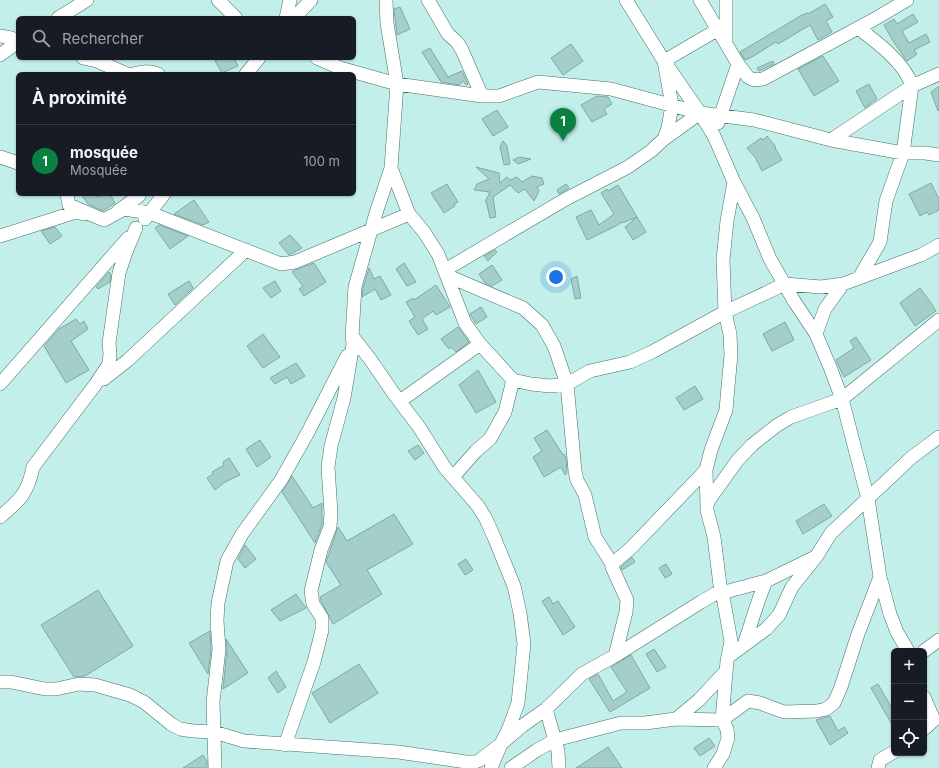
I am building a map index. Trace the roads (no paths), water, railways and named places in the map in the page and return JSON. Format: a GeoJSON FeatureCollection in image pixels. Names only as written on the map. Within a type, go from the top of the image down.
{"type":"FeatureCollection","features":[{"type":"Feature","properties":{"kind":"street"},"geometry":{"type":"LineString","coordinates":[[61,16],[87,0]]}},
{"type":"Feature","properties":{"kind":"street"},"geometry":{"type":"LineString","coordinates":[[218,0],[234,16]]}},
{"type":"Feature","properties":{"kind":"street"},"geometry":{"type":"LineString","coordinates":[[286,16],[290,0]]}},
{"type":"Feature","properties":{"kind":"street"},"geometry":{"type":"LineString","coordinates":[[296,16],[311,0]]}},
{"type":"Feature","properties":{"kind":"street"},"geometry":{"type":"LineString","coordinates":[[285,745],[314,662],[322,630],[322,618],[313,604],[311,591],[321,550],[330,527],[331,513],[328,467],[331,446],[344,398],[352,340],[355,287],[391,168],[397,84],[386,23],[386,0]]}},
{"type":"Feature","properties":{"kind":"street"},"geometry":{"type":"LineString","coordinates":[[428,0],[448,34],[462,50],[482,96]]}},
{"type":"Feature","properties":{"kind":"street"},"geometry":{"type":"LineString","coordinates":[[626,0],[664,61],[714,136],[734,182],[753,218],[770,259],[816,334],[842,399],[868,499],[880,577],[897,632],[906,648]]}},
{"type":"Feature","properties":{"kind":"street"},"geometry":{"type":"LineString","coordinates":[[700,0],[738,64],[748,77],[754,80],[763,79],[907,0]]}},
{"type":"Feature","properties":{"kind":"street"},"geometry":{"type":"LineString","coordinates":[[726,0],[726,44]]}},
{"type":"Feature","properties":{"kind":"street"},"geometry":{"type":"LineString","coordinates":[[858,28],[886,50],[909,77],[912,86],[903,153],[886,201],[880,242],[859,278]]}},
{"type":"Feature","properties":{"kind":"street"},"geometry":{"type":"LineString","coordinates":[[664,61],[717,30]]}},
{"type":"Feature","properties":{"kind":"street"},"geometry":{"type":"LineString","coordinates":[[0,36],[12,38],[16,41]]}},
{"type":"Feature","properties":{"kind":"street"},"geometry":{"type":"LineString","coordinates":[[0,55],[16,43]]}},
{"type":"Feature","properties":{"kind":"street"},"geometry":{"type":"LineString","coordinates":[[92,60],[122,72]]}},
{"type":"Feature","properties":{"kind":"street"},"geometry":{"type":"LineString","coordinates":[[248,72],[257,60]]}},
{"type":"Feature","properties":{"kind":"street"},"geometry":{"type":"LineString","coordinates":[[322,60],[354,72]]}},
{"type":"Feature","properties":{"kind":"street"},"geometry":{"type":"LineString","coordinates":[[664,61],[672,105],[668,128],[664,140]]}},
{"type":"Feature","properties":{"kind":"street"},"geometry":{"type":"LineString","coordinates":[[714,136],[738,64]]}},
{"type":"Feature","properties":{"kind":"street"},"geometry":{"type":"LineString","coordinates":[[141,72],[155,72]]}},
{"type":"Feature","properties":{"kind":"street"},"geometry":{"type":"LineString","coordinates":[[356,72],[397,84],[482,96],[499,96],[538,82],[612,89],[700,113],[754,120],[832,140],[903,153],[925,153],[939,155]]}},
{"type":"Feature","properties":{"kind":"street"},"geometry":{"type":"LineString","coordinates":[[832,140],[912,86],[939,74]]}},
{"type":"Feature","properties":{"kind":"street"},"geometry":{"type":"LineString","coordinates":[[731,85],[748,77]]}},
{"type":"Feature","properties":{"kind":"street"},"geometry":{"type":"LineString","coordinates":[[446,273],[566,199],[628,167],[651,152],[664,140],[700,113]]}},
{"type":"Feature","properties":{"kind":"street"},"geometry":{"type":"LineString","coordinates":[[0,157],[16,162]]}},
{"type":"Feature","properties":{"kind":"street"},"geometry":{"type":"LineString","coordinates":[[391,168],[409,214],[424,232],[438,254],[465,323],[480,344],[513,380],[531,384],[550,386],[567,384],[590,371],[630,362],[652,352],[725,312],[784,284],[821,288],[843,284],[921,255],[939,245]]}},
{"type":"Feature","properties":{"kind":"street"},"geometry":{"type":"LineString","coordinates":[[714,768],[723,754],[727,743],[727,729],[722,720],[726,672],[732,641],[724,597],[721,593],[714,537],[707,505],[706,470],[711,450],[726,410],[731,355],[730,334],[725,312],[723,260],[734,182]]}},
{"type":"Feature","properties":{"kind":"street"},"geometry":{"type":"LineString","coordinates":[[67,196],[69,205],[104,220]]}},
{"type":"Feature","properties":{"kind":"street"},"geometry":{"type":"LineString","coordinates":[[104,220],[139,196]]}},
{"type":"Feature","properties":{"kind":"street"},"geometry":{"type":"LineString","coordinates":[[0,384],[150,213],[163,196]]}},
{"type":"Feature","properties":{"kind":"street"},"geometry":{"type":"LineString","coordinates":[[0,236],[76,212],[104,220],[124,209],[150,213],[281,264],[295,262],[409,214]]}},
{"type":"Feature","properties":{"kind":"street"},"geometry":{"type":"LineString","coordinates":[[0,517],[21,498],[30,482],[32,467],[110,364],[109,343],[119,273],[136,228]]}},
{"type":"Feature","properties":{"kind":"street"},"geometry":{"type":"LineString","coordinates":[[95,385],[128,360],[246,250]]}},
{"type":"Feature","properties":{"kind":"street"},"geometry":{"type":"LineString","coordinates":[[446,273],[523,308],[542,326],[554,346],[567,384],[575,471],[585,495],[595,537],[612,564],[627,600],[626,612],[615,656]]}},
{"type":"Feature","properties":{"kind":"street"},"geometry":{"type":"LineString","coordinates":[[816,334],[825,309],[843,284]]}},
{"type":"Feature","properties":{"kind":"street"},"geometry":{"type":"LineString","coordinates":[[707,505],[737,461],[752,445],[776,426],[791,417],[842,399],[939,320]]}},
{"type":"Feature","properties":{"kind":"street"},"geometry":{"type":"LineString","coordinates":[[352,340],[370,359],[420,427],[445,468],[478,506],[486,519],[511,576],[520,614],[524,644],[518,703],[509,728],[491,768]]}},
{"type":"Feature","properties":{"kind":"street"},"geometry":{"type":"LineString","coordinates":[[215,768],[213,702],[219,649],[217,621],[218,603],[227,561],[242,534],[284,473],[307,434],[352,340]]}},
{"type":"Feature","properties":{"kind":"street"},"geometry":{"type":"LineString","coordinates":[[400,401],[480,344]]}},
{"type":"Feature","properties":{"kind":"street"},"geometry":{"type":"LineString","coordinates":[[453,477],[476,451],[490,439],[505,412],[513,380]]}},
{"type":"Feature","properties":{"kind":"street"},"geometry":{"type":"LineString","coordinates":[[728,657],[766,629],[779,615],[792,587],[816,557],[831,533],[912,457],[939,437]]}},
{"type":"Feature","properties":{"kind":"street"},"geometry":{"type":"LineString","coordinates":[[612,564],[631,548],[706,470]]}},
{"type":"Feature","properties":{"kind":"street"},"geometry":{"type":"LineString","coordinates":[[0,682],[11,682],[45,689],[56,689],[79,684],[95,685],[130,695],[144,702],[171,724],[180,729],[214,732],[244,741],[398,752],[475,762],[480,760],[522,726],[546,709],[582,674],[615,656],[701,602],[715,594],[766,581],[816,557]]}},
{"type":"Feature","properties":{"kind":"street"},"geometry":{"type":"LineString","coordinates":[[510,768],[555,740],[621,723],[645,723],[676,719],[722,720],[748,702],[760,703],[784,712],[817,711],[826,709],[834,703],[841,687],[858,634],[880,577]]}},
{"type":"Feature","properties":{"kind":"street"},"geometry":{"type":"LineString","coordinates":[[744,645],[754,616],[757,601],[766,581]]}},
{"type":"Feature","properties":{"kind":"street"},"geometry":{"type":"LineString","coordinates":[[927,649],[939,640]]}},
{"type":"Feature","properties":{"kind":"street"},"geometry":{"type":"LineString","coordinates":[[676,719],[699,700],[726,672]]}},
{"type":"Feature","properties":{"kind":"street"},"geometry":{"type":"LineString","coordinates":[[927,704],[934,720],[927,726]]}},
{"type":"Feature","properties":{"kind":"street"},"geometry":{"type":"LineString","coordinates":[[546,709],[558,750],[559,768]]}},
{"type":"Feature","properties":{"kind":"street"},"geometry":{"type":"LineString","coordinates":[[878,768],[880,760],[891,754]]}},
{"type":"Feature","properties":{"kind":"place","name":"mosquée"},"geometry":{"type":"Point","coordinates":[563,141]}}]}
